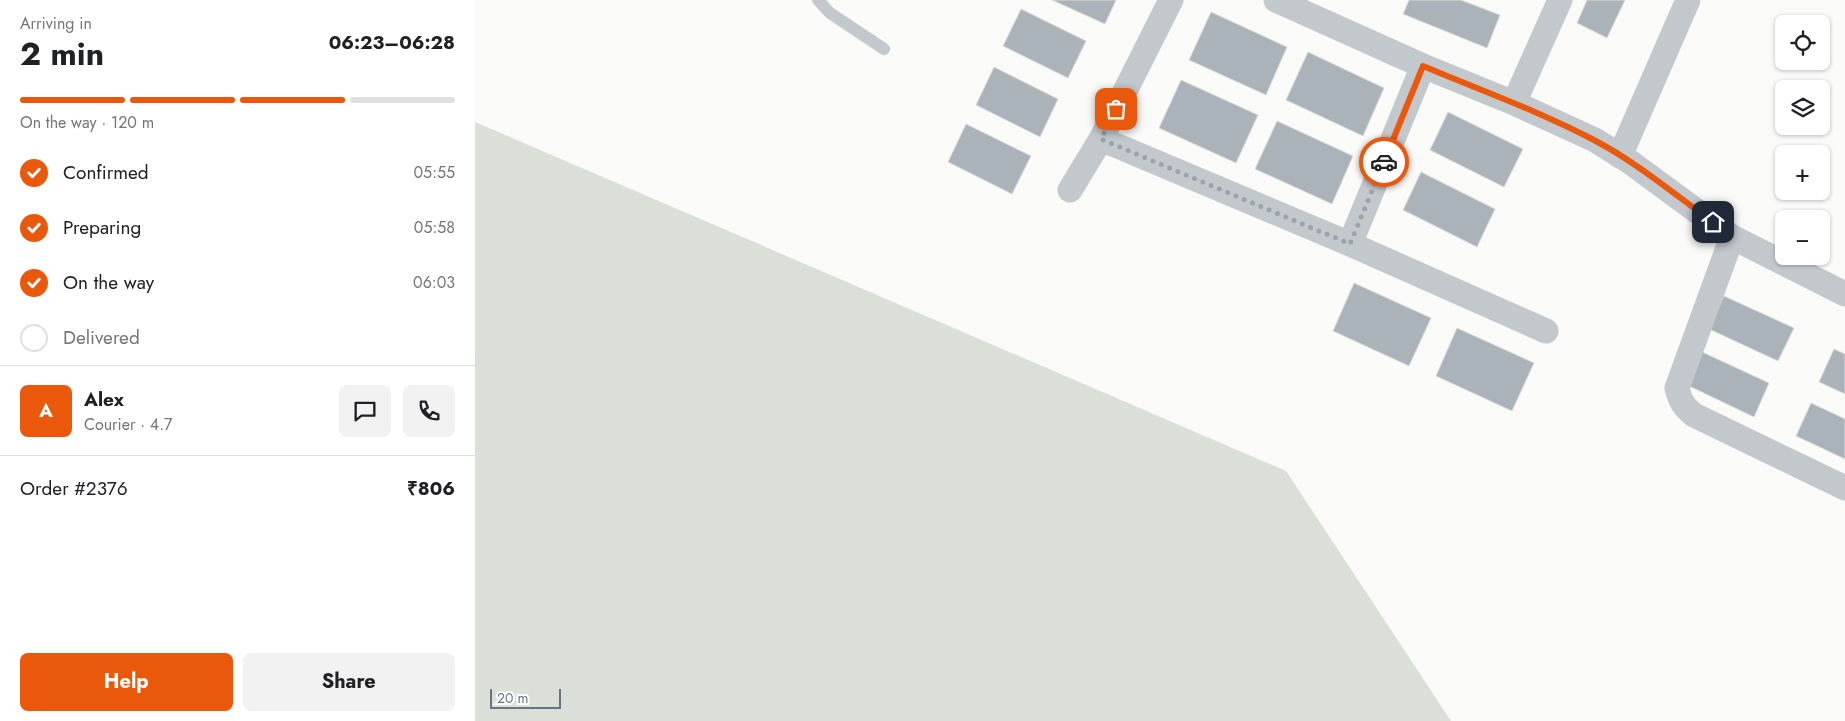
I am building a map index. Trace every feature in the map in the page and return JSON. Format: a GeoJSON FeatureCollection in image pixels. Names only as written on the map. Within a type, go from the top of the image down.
{"type":"FeatureCollection","features":[{"type":"Feature","properties":{"kind":"street"},"geometry":{"type":"LineString","coordinates":[[1070,190],[1101,139],[1171,0]]}},
{"type":"Feature","properties":{"kind":"street"},"geometry":{"type":"LineString","coordinates":[[1276,0],[1595,140],[1732,237],[1845,294]]}},
{"type":"Feature","properties":{"kind":"street"},"geometry":{"type":"LineString","coordinates":[[1514,103],[1560,0]]}},
{"type":"Feature","properties":{"kind":"street"},"geometry":{"type":"LineString","coordinates":[[1620,156],[1688,0]]}},
{"type":"Feature","properties":{"kind":"street"},"geometry":{"type":"LineString","coordinates":[[1350,244],[1423,66]]}},
{"type":"Feature","properties":{"kind":"street"},"geometry":{"type":"LineString","coordinates":[[1101,139],[1350,244],[1546,331]]}},
{"type":"Feature","properties":{"kind":"street"},"geometry":{"type":"LineString","coordinates":[[1732,237],[1677,388],[1680,400],[1685,408],[1694,415],[1845,488]]}},
{"type":"Feature","properties":{"kind":"lane"},"geometry":{"type":"LineString","coordinates":[[818,0],[830,13],[884,49]]}},
{"type":"Feature","properties":{"kind":"shaded area"},"geometry":{"type":"Polygon","coordinates":[[[475,122],[1286,471],[1451,721],[475,721],[475,122]]]}},
{"type":"Feature","properties":{"kind":"building"},"geometry":{"type":"Polygon","coordinates":[[[1052,0],[1116,0],[1105,24],[1052,0]]]}},
{"type":"Feature","properties":{"kind":"building"},"geometry":{"type":"Polygon","coordinates":[[[1409,0],[1461,0],[1500,15],[1487,48],[1403,14],[1409,0]]]}},
{"type":"Feature","properties":{"kind":"building"},"geometry":{"type":"Polygon","coordinates":[[[1587,0],[1625,0],[1607,38],[1577,23],[1587,0]]]}},
{"type":"Feature","properties":{"kind":"building"},"geometry":{"type":"Polygon","coordinates":[[[1021,9],[1086,41],[1068,78],[1003,46],[1021,9]]]}},
{"type":"Feature","properties":{"kind":"building"},"geometry":{"type":"Polygon","coordinates":[[[1211,12],[1287,47],[1266,95],[1189,60],[1211,12]]]}},
{"type":"Feature","properties":{"kind":"building"},"geometry":{"type":"Polygon","coordinates":[[[1308,52],[1384,88],[1363,136],[1286,100],[1308,52]]]}},
{"type":"Feature","properties":{"kind":"building"},"geometry":{"type":"Polygon","coordinates":[[[994,67],[1058,99],[1040,137],[976,105],[994,67]]]}},
{"type":"Feature","properties":{"kind":"building"},"geometry":{"type":"Polygon","coordinates":[[[1181,80],[1258,115],[1236,163],[1159,128],[1181,80]]]}},
{"type":"Feature","properties":{"kind":"building"},"geometry":{"type":"Polygon","coordinates":[[[1448,112],[1523,149],[1504,187],[1430,150],[1448,112]]]}},
{"type":"Feature","properties":{"kind":"building"},"geometry":{"type":"Polygon","coordinates":[[[1277,121],[1353,156],[1332,204],[1255,169],[1277,121]]]}},
{"type":"Feature","properties":{"kind":"building"},"geometry":{"type":"Polygon","coordinates":[[[966,124],[1031,156],[1012,194],[948,162],[966,124]]]}},
{"type":"Feature","properties":{"kind":"building"},"geometry":{"type":"Polygon","coordinates":[[[1421,172],[1495,209],[1477,247],[1403,210],[1421,172]]]}},
{"type":"Feature","properties":{"kind":"building"},"geometry":{"type":"Polygon","coordinates":[[[1354,283],[1431,318],[1409,366],[1333,331],[1354,283]]]}},
{"type":"Feature","properties":{"kind":"building"},"geometry":{"type":"Polygon","coordinates":[[[1724,296],[1794,328],[1778,361],[1709,329],[1724,296]]]}},
{"type":"Feature","properties":{"kind":"building"},"geometry":{"type":"Polygon","coordinates":[[[1457,328],[1534,363],[1512,411],[1436,376],[1457,328]]]}},
{"type":"Feature","properties":{"kind":"building"},"geometry":{"type":"Polygon","coordinates":[[[1834,349],[1845,354],[1845,394],[1819,382],[1834,349]]]}},
{"type":"Feature","properties":{"kind":"building"},"geometry":{"type":"Polygon","coordinates":[[[1700,351],[1769,383],[1754,417],[1685,384],[1700,351]]]}},
{"type":"Feature","properties":{"kind":"building"},"geometry":{"type":"Polygon","coordinates":[[[1811,403],[1845,419],[1845,459],[1796,436],[1811,403]]]}},
{"type":"Feature","properties":{"kind":"way so far"},"geometry":{"type":"LineString","coordinates":[[1116,109],[1101,139],[1131,150],[1350,244],[1384,162]]}},
{"type":"Feature","properties":{"kind":"route"},"geometry":{"type":"LineString","coordinates":[[1384,162],[1423,66],[1514,103],[1595,140],[1630,162],[1713,222]]}}]}
